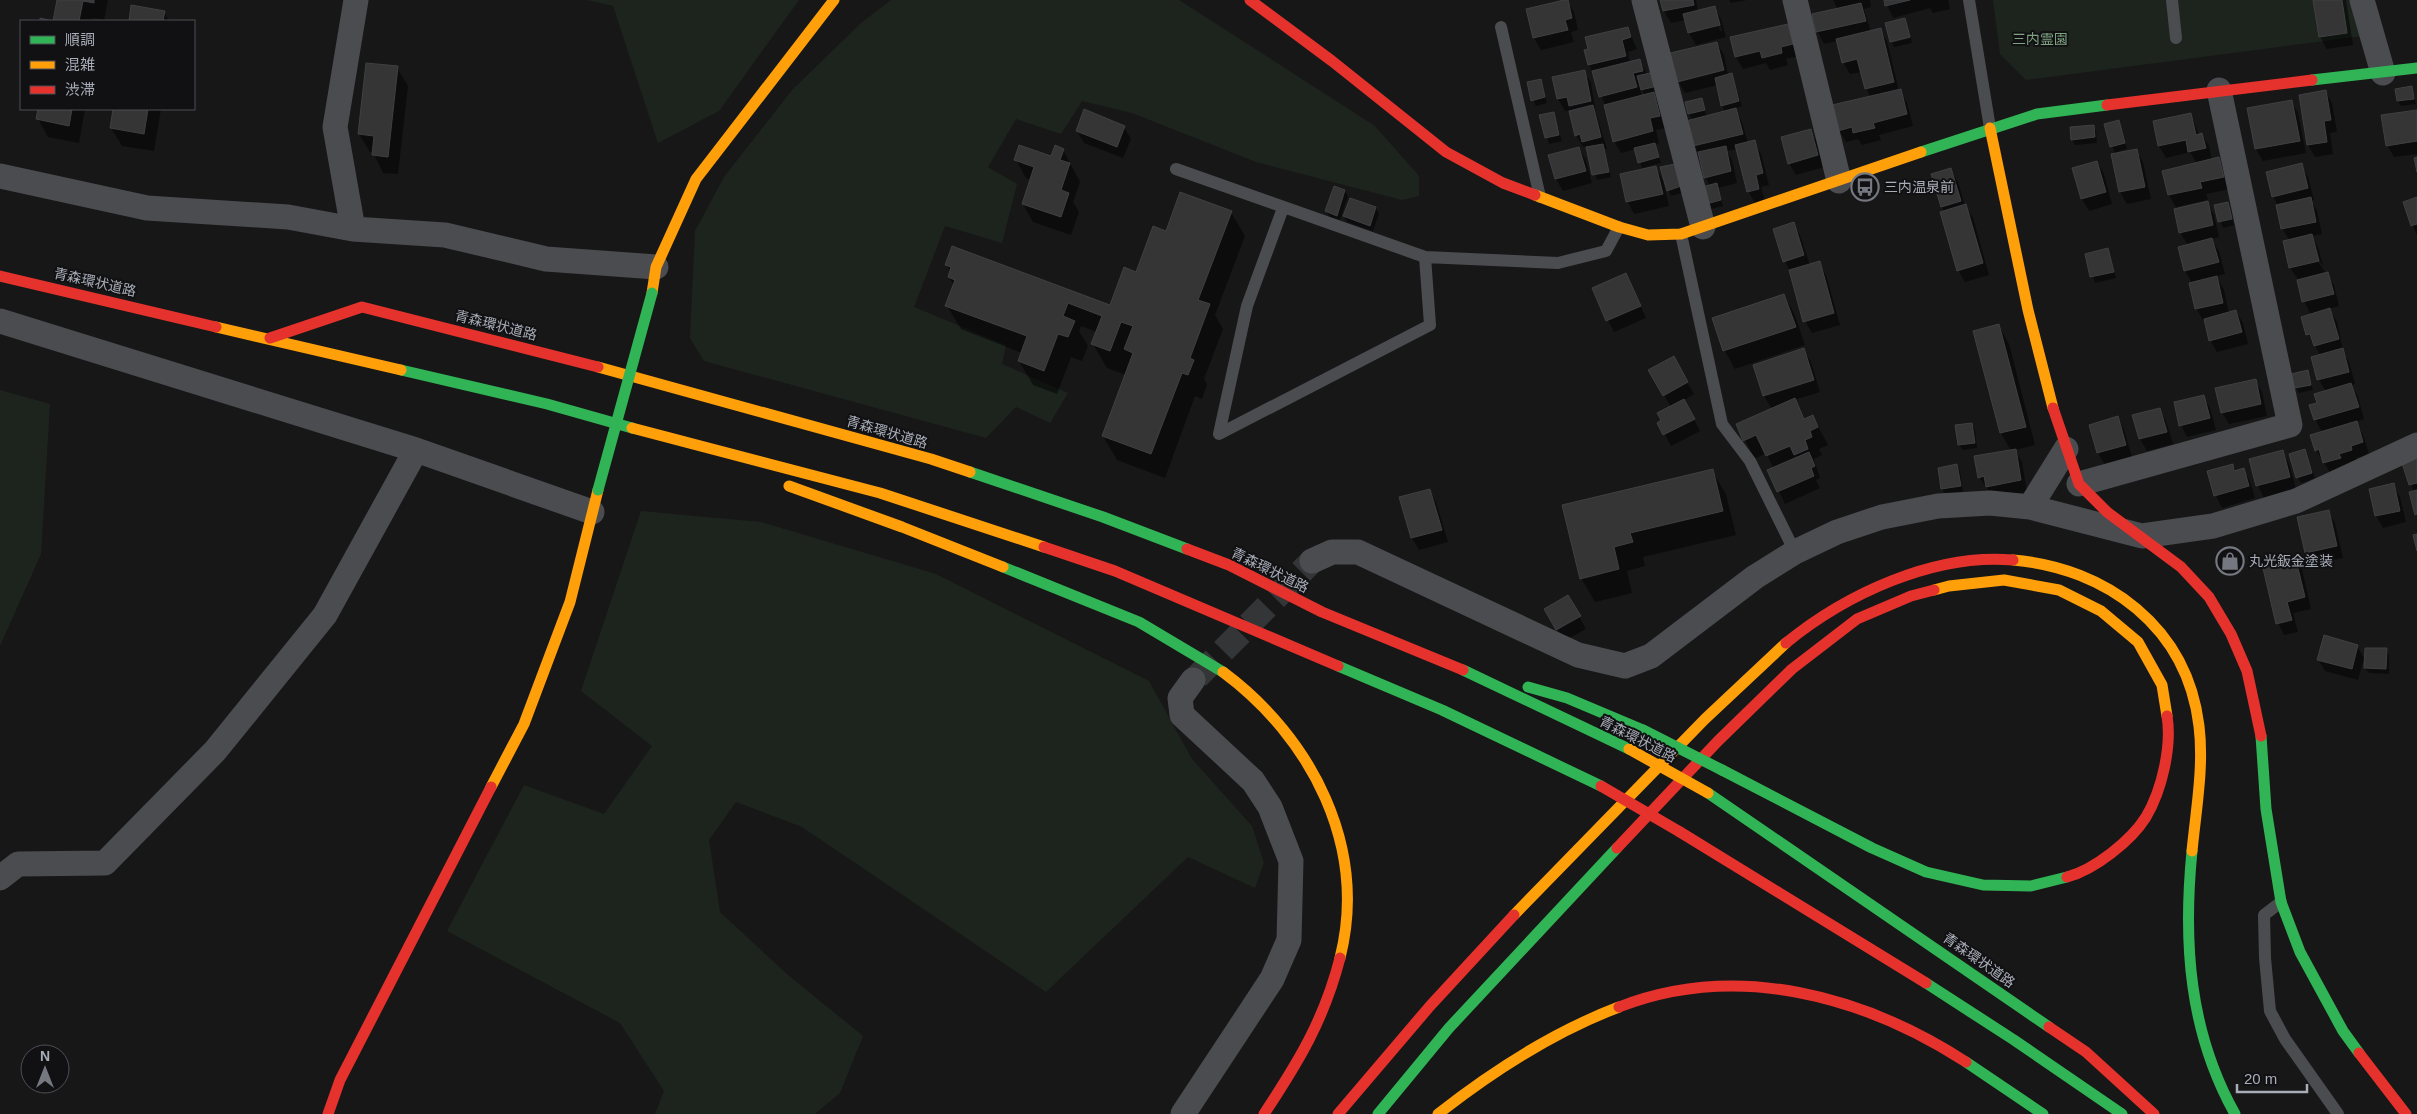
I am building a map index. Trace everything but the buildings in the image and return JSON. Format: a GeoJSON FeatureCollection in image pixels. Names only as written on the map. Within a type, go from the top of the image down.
{"type":"FeatureCollection","features":[{"type":"Feature","properties":{"kind":"main road"},"geometry":{"type":"LineString","coordinates":[[328,1114],[340,1080],[413,935],[524,724],[570,602],[595,501],[652,293],[656,267],[696,179],[834,0]]}},
{"type":"Feature","properties":{"kind":"main road"},"geometry":{"type":"LineString","coordinates":[[1250,0],[1332,61],[1446,152],[1503,183],[1619,227],[1648,235],[1692,231],[1990,128],[2037,114],[2219,90],[2417,68]]}},
{"type":"Feature","properties":{"kind":"main road"},"geometry":{"type":"LineString","coordinates":[[1990,128],[2028,310],[2056,418],[2079,484],[2107,512],[2142,536],[2181,567],[2209,597],[2231,634],[2247,671],[2261,732],[2266,809],[2281,902],[2300,952],[2343,1031],[2406,1114]]}},
{"type":"Feature","properties":{"kind":"main road","name":"青森環状道路"},"geometry":{"type":"LineString","coordinates":[[0,276],[548,404],[694,446],[880,493],[1115,571],[1442,710],[1601,786],[1872,949],[2078,1082],[2122,1114]]}},
{"type":"Feature","properties":{"kind":"main road","name":"青森環状道路"},"geometry":{"type":"LineString","coordinates":[[270,338],[291,332],[338,313],[362,307],[558,356],[902,451],[1103,518],[1229,565],[1322,612],[1466,671],[1629,749],[1708,793],[2086,1052],[2154,1114]]}},
{"type":"Feature","properties":{"kind":"main road"},"geometry":{"type":"LineString","coordinates":[[694,446],[752,472]]}},
{"type":"Feature","properties":{"kind":"main road"},"geometry":{"type":"LineString","coordinates":[[778,482],[902,527],[1139,622],[1225,673],[1272,716],[1304,755],[1327,800],[1342,848],[1348,900],[1342,946],[1331,994],[1302,1057],[1264,1114]]}},
{"type":"Feature","properties":{"kind":"main road"},"geometry":{"type":"LineString","coordinates":[[1338,1114],[1432,1004],[1700,724],[1770,655],[1824,616],[1883,585],[1909,574],[1956,562],[2001,558],[2050,564],[2095,578],[2140,611],[2162,634],[2181,664],[2195,703],[2201,748],[2187,934],[2192,984],[2205,1046],[2225,1098],[2235,1114]]}},
{"type":"Feature","properties":{"kind":"main road"},"geometry":{"type":"LineString","coordinates":[[1378,1114],[1449,1028],[1718,741],[1792,669],[1857,619],[1911,596],[1949,586],[2004,580],[2059,590],[2102,611],[2138,642],[2162,685],[2169,730],[2163,775],[2146,817],[2118,848],[2078,874],[2030,886],[1984,885],[1926,872],[1872,848],[1722,770],[1644,730],[1567,698],[1466,671]]}},
{"type":"Feature","properties":{"kind":"main road"},"geometry":{"type":"LineString","coordinates":[[1438,1114],[1468,1089],[1527,1052],[1597,1015],[1648,998],[1709,987],[1764,987],[1822,997],[1873,1013],[1925,1036],[1990,1077],[2043,1114]]}},
{"type":"Feature","properties":{"kind":"street"},"geometry":{"type":"LineString","coordinates":[[353,230],[335,127],[356,0]]}},
{"type":"Feature","properties":{"kind":"street"},"geometry":{"type":"LineString","coordinates":[[1644,0],[1692,231]]}},
{"type":"Feature","properties":{"kind":"street"},"geometry":{"type":"LineString","coordinates":[[1794,0],[1839,181]]}},
{"type":"Feature","properties":{"kind":"street"},"geometry":{"type":"LineString","coordinates":[[2362,0],[2383,73]]}},
{"type":"Feature","properties":{"kind":"street"},"geometry":{"type":"LineString","coordinates":[[2079,484],[2290,425],[2219,90]]}},
{"type":"Feature","properties":{"kind":"street"},"geometry":{"type":"LineString","coordinates":[[0,176],[146,208],[288,218],[353,230],[445,235],[546,259],[656,267]]}},
{"type":"Feature","properties":{"kind":"street"},"geometry":{"type":"LineString","coordinates":[[0,321],[416,450],[595,501]]}},
{"type":"Feature","properties":{"kind":"street"},"geometry":{"type":"LineString","coordinates":[[1312,561],[1332,552],[1358,552],[1578,655],[1625,666],[1651,656],[1755,577],[1795,552],[1846,529],[1882,517],[1929,508],[1990,503],[2030,507],[2142,536],[2213,526],[2296,501],[2417,445]]}},
{"type":"Feature","properties":{"kind":"street"},"geometry":{"type":"LineString","coordinates":[[2030,507],[2066,449]]}},
{"type":"Feature","properties":{"kind":"street"},"geometry":{"type":"LineString","coordinates":[[0,878],[18,864],[105,863],[215,751],[325,616],[416,450]]}},
{"type":"Feature","properties":{"kind":"street"},"geometry":{"type":"LineString","coordinates":[[1183,1114],[1272,979],[1289,940],[1290,920],[1291,861],[1270,807],[1253,781],[1182,715],[1180,698],[1193,680]]}},
{"type":"Feature","properties":{"kind":"lane"},"geometry":{"type":"LineString","coordinates":[[1969,0],[1990,128]]}},
{"type":"Feature","properties":{"kind":"lane"},"geometry":{"type":"LineString","coordinates":[[2172,0],[2176,38]]}},
{"type":"Feature","properties":{"kind":"lane"},"geometry":{"type":"LineString","coordinates":[[1501,27],[1540,198]]}},
{"type":"Feature","properties":{"kind":"lane"},"geometry":{"type":"LineString","coordinates":[[1176,169],[1425,257],[1558,263],[1606,251],[1619,227]]}},
{"type":"Feature","properties":{"kind":"lane"},"geometry":{"type":"LineString","coordinates":[[1283,208],[1247,306],[1219,434],[1430,325],[1425,257]]}},
{"type":"Feature","properties":{"kind":"lane"},"geometry":{"type":"LineString","coordinates":[[1692,231],[1722,424],[1750,461],[1795,552]]}},
{"type":"Feature","properties":{"kind":"lane"},"geometry":{"type":"LineString","coordinates":[[2281,902],[2264,915],[2265,958],[2270,1011],[2285,1039],[2338,1114]]}},
{"type":"Feature","properties":{"kind":"green space"},"geometry":{"type":"Polygon","coordinates":[[[587,0],[799,0],[719,111],[658,143],[613,6],[587,0]]]}},
{"type":"Feature","properties":{"kind":"green space"},"geometry":{"type":"Polygon","coordinates":[[[891,0],[1179,0],[1375,126],[1419,176],[1419,196],[1402,200],[1256,162],[1132,113],[1082,101],[1061,134],[1016,119],[988,167],[1017,184],[1002,243],[945,226],[914,307],[1006,345],[1002,364],[1068,393],[1050,423],[1016,407],[986,438],[704,361],[690,338],[695,231],[724,177],[792,90],[861,23],[891,0]]]}},
{"type":"Feature","properties":{"kind":"green space","name":"三内霊園"},"geometry":{"type":"Polygon","coordinates":[[[1993,0],[2353,0],[2363,36],[2026,80],[2000,54],[1993,0]]]}},
{"type":"Feature","properties":{"kind":"green space"},"geometry":{"type":"Polygon","coordinates":[[[0,390],[50,404],[41,554],[0,646],[0,390]]]}},
{"type":"Feature","properties":{"kind":"green space"},"geometry":{"type":"Polygon","coordinates":[[[641,511],[761,522],[936,574],[1149,681],[1192,759],[1252,826],[1264,863],[1255,888],[1188,857],[1046,992],[802,827],[736,802],[709,840],[720,912],[788,975],[863,1036],[840,1093],[815,1114],[655,1114],[664,1091],[620,1023],[447,931],[524,785],[604,814],[652,746],[581,691],[641,511]]]}},
{"type":"Feature","properties":{"kind":"tunnel"},"geometry":{"type":"LineString","coordinates":[[1197,677],[1312,561]]}},
{"type":"Feature","properties":{"kind":"traffic: fast"},"geometry":{"type":"LineString","coordinates":[[2312,80],[2417,68]]}},
{"type":"Feature","properties":{"kind":"traffic: fast"},"geometry":{"type":"LineString","coordinates":[[1921,152],[2037,114],[2107,105]]}},
{"type":"Feature","properties":{"kind":"traffic: fast"},"geometry":{"type":"LineString","coordinates":[[598,490],[652,293]]}},
{"type":"Feature","properties":{"kind":"traffic: fast"},"geometry":{"type":"LineString","coordinates":[[401,370],[547,404],[632,428]]}},
{"type":"Feature","properties":{"kind":"traffic: fast"},"geometry":{"type":"LineString","coordinates":[[970,472],[1103,517],[1187,549]]}},
{"type":"Feature","properties":{"kind":"traffic: fast"},"geometry":{"type":"LineString","coordinates":[[1003,567],[1139,622],[1223,672]]}},
{"type":"Feature","properties":{"kind":"traffic: fast"},"geometry":{"type":"LineString","coordinates":[[1338,666],[1442,710],[1601,786]]}},
{"type":"Feature","properties":{"kind":"traffic: fast"},"geometry":{"type":"LineString","coordinates":[[1463,670],[1629,749]]}},
{"type":"Feature","properties":{"kind":"traffic: fast"},"geometry":{"type":"LineString","coordinates":[[1528,687],[1567,698],[1643,730]]}},
{"type":"Feature","properties":{"kind":"traffic: fast"},"geometry":{"type":"LineString","coordinates":[[1643,730],[1722,770]]}},
{"type":"Feature","properties":{"kind":"traffic: fast"},"geometry":{"type":"LineString","coordinates":[[2261,736],[2266,809],[2281,902],[2300,952],[2343,1031],[2359,1053]]}},
{"type":"Feature","properties":{"kind":"traffic: fast"},"geometry":{"type":"LineString","coordinates":[[1722,770],[1872,848],[1926,872],[1983,885],[2031,886],[2067,877]]}},
{"type":"Feature","properties":{"kind":"traffic: fast"},"geometry":{"type":"LineString","coordinates":[[1708,793],[2049,1027]]}},
{"type":"Feature","properties":{"kind":"traffic: fast"},"geometry":{"type":"LineString","coordinates":[[1378,1114],[1449,1028],[1617,848]]}},
{"type":"Feature","properties":{"kind":"traffic: fast"},"geometry":{"type":"LineString","coordinates":[[2192,851],[2188,919],[2193,986],[2199,1019],[2208,1051],[2220,1083],[2235,1114]]}},
{"type":"Feature","properties":{"kind":"traffic: fast"},"geometry":{"type":"LineString","coordinates":[[1926,983],[2014,1040],[2122,1114]]}},
{"type":"Feature","properties":{"kind":"traffic: fast"},"geometry":{"type":"LineString","coordinates":[[1966,1062],[2043,1114]]}},
{"type":"Feature","properties":{"kind":"traffic: slow"},"geometry":{"type":"LineString","coordinates":[[652,293],[656,267],[696,179],[834,0]]}},
{"type":"Feature","properties":{"kind":"traffic: slow"},"geometry":{"type":"LineString","coordinates":[[1990,128],[2028,310],[2053,408]]}},
{"type":"Feature","properties":{"kind":"traffic: slow"},"geometry":{"type":"LineString","coordinates":[[1535,195],[1619,227],[1648,235],[1681,234],[1921,152]]}},
{"type":"Feature","properties":{"kind":"traffic: slow"},"geometry":{"type":"LineString","coordinates":[[216,327],[401,370]]}},
{"type":"Feature","properties":{"kind":"traffic: slow"},"geometry":{"type":"LineString","coordinates":[[598,367],[931,459],[970,472]]}},
{"type":"Feature","properties":{"kind":"traffic: slow"},"geometry":{"type":"LineString","coordinates":[[632,428],[880,493],[1044,547]]}},
{"type":"Feature","properties":{"kind":"traffic: slow"},"geometry":{"type":"LineString","coordinates":[[789,486],[902,527],[1003,567]]}},
{"type":"Feature","properties":{"kind":"traffic: slow"},"geometry":{"type":"LineString","coordinates":[[491,787],[524,724],[570,602],[598,490]]}},
{"type":"Feature","properties":{"kind":"traffic: slow"},"geometry":{"type":"LineString","coordinates":[[2013,560],[2047,565],[2080,575],[2110,590],[2137,609],[2160,632],[2178,659],[2191,691],[2199,726],[2201,757],[2192,851]]}},
{"type":"Feature","properties":{"kind":"traffic: slow"},"geometry":{"type":"LineString","coordinates":[[1934,590],[1949,586],[2004,580],[2059,590],[2101,611],[2138,642],[2162,685],[2167,716]]}},
{"type":"Feature","properties":{"kind":"traffic: slow"},"geometry":{"type":"LineString","coordinates":[[1514,915],[1705,719],[1786,643]]}},
{"type":"Feature","properties":{"kind":"traffic: slow"},"geometry":{"type":"LineString","coordinates":[[1223,672],[1255,699],[1283,729],[1307,762],[1325,798],[1339,836],[1346,876],[1347,917],[1340,958]]}},
{"type":"Feature","properties":{"kind":"traffic: slow"},"geometry":{"type":"LineString","coordinates":[[1629,749],[1708,793]]}},
{"type":"Feature","properties":{"kind":"traffic: slow"},"geometry":{"type":"LineString","coordinates":[[1438,1114],[1502,1067],[1525,1053],[1571,1028],[1619,1007]]}},
{"type":"Feature","properties":{"kind":"traffic: jam"},"geometry":{"type":"LineString","coordinates":[[1250,0],[1332,61],[1446,152],[1503,183],[1535,195]]}},
{"type":"Feature","properties":{"kind":"traffic: jam"},"geometry":{"type":"LineString","coordinates":[[2107,105],[2312,80]]}},
{"type":"Feature","properties":{"kind":"traffic: jam"},"geometry":{"type":"LineString","coordinates":[[0,276],[216,327]]}},
{"type":"Feature","properties":{"kind":"traffic: jam"},"geometry":{"type":"LineString","coordinates":[[270,338],[362,307],[598,367]]}},
{"type":"Feature","properties":{"kind":"traffic: jam"},"geometry":{"type":"LineString","coordinates":[[2053,408],[2079,484],[2107,512],[2181,567],[2209,597],[2231,634],[2247,671],[2261,736]]}},
{"type":"Feature","properties":{"kind":"traffic: jam"},"geometry":{"type":"LineString","coordinates":[[1044,547],[1115,571],[1338,666]]}},
{"type":"Feature","properties":{"kind":"traffic: jam"},"geometry":{"type":"LineString","coordinates":[[1187,549],[1229,565],[1322,612],[1463,670]]}},
{"type":"Feature","properties":{"kind":"traffic: jam"},"geometry":{"type":"LineString","coordinates":[[1786,643],[1836,608],[1892,580],[1922,570],[1953,563],[2013,560]]}},
{"type":"Feature","properties":{"kind":"traffic: jam"},"geometry":{"type":"LineString","coordinates":[[1617,848],[1718,741],[1792,669],[1857,619],[1911,596],[1934,590]]}},
{"type":"Feature","properties":{"kind":"traffic: jam"},"geometry":{"type":"LineString","coordinates":[[2067,877],[2089,868],[2122,845],[2146,817],[2157,794],[2167,754],[2167,716]]}},
{"type":"Feature","properties":{"kind":"traffic: jam"},"geometry":{"type":"LineString","coordinates":[[1601,786],[1680,832]]}},
{"type":"Feature","properties":{"kind":"traffic: jam"},"geometry":{"type":"LineString","coordinates":[[328,1114],[340,1080],[491,787]]}},
{"type":"Feature","properties":{"kind":"traffic: jam"},"geometry":{"type":"LineString","coordinates":[[1680,832],[1926,983]]}},
{"type":"Feature","properties":{"kind":"traffic: jam"},"geometry":{"type":"LineString","coordinates":[[1338,1114],[1430,1006],[1514,915]]}},
{"type":"Feature","properties":{"kind":"traffic: jam"},"geometry":{"type":"LineString","coordinates":[[1264,1114],[1299,1058],[1318,1021],[1334,980],[1340,958]]}},
{"type":"Feature","properties":{"kind":"traffic: jam"},"geometry":{"type":"LineString","coordinates":[[1619,1007],[1664,993],[1709,987],[1754,987],[1798,992],[1842,1003],[1885,1019],[1927,1039],[1966,1062]]}},
{"type":"Feature","properties":{"kind":"traffic: jam"},"geometry":{"type":"LineString","coordinates":[[2049,1027],[2086,1052],[2154,1114]]}},
{"type":"Feature","properties":{"kind":"traffic: jam"},"geometry":{"type":"LineString","coordinates":[[2359,1053],[2406,1114]]}},
{"type":"Feature","properties":{"kind":"place","name":"三内温泉前"},"geometry":{"type":"Point","coordinates":[1865,187]}},
{"type":"Feature","properties":{"kind":"place","name":"丸光鈑金塗装"},"geometry":{"type":"Point","coordinates":[2230,561]}}]}
